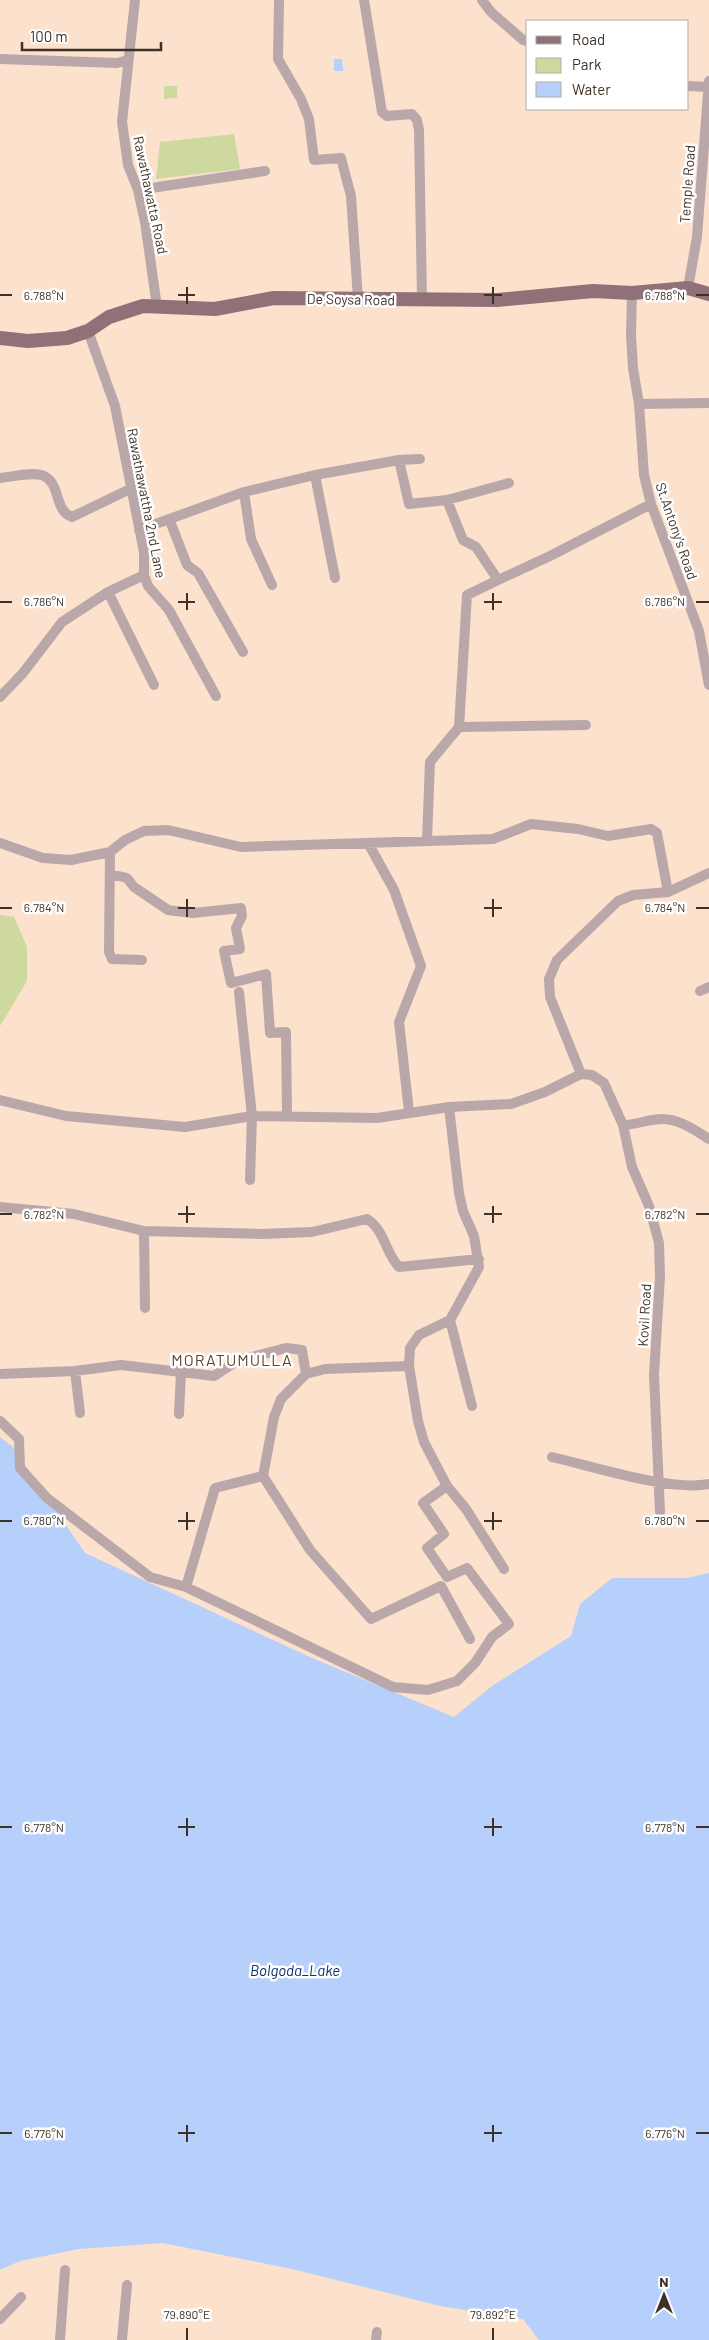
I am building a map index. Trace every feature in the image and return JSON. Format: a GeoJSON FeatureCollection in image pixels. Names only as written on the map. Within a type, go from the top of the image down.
{"type":"FeatureCollection","features":[{"type":"Feature","properties":{"kind":"main road","name":"De Soysa Road"},"geometry":{"type":"LineString","coordinates":[[0,338],[28,341],[54,340],[88,331],[109,317],[143,306],[215,309],[274,298],[497,300],[594,291],[632,293],[688,288],[709,294]]}},
{"type":"Feature","properties":{"kind":"street","name":"Rawathawatta Road"},"geometry":{"type":"LineString","coordinates":[[135,0],[122,122],[128,164],[138,190],[157,307]]}},
{"type":"Feature","properties":{"kind":"street"},"geometry":{"type":"LineString","coordinates":[[279,0],[278,59],[301,100],[309,119],[314,160],[341,158],[351,196],[358,299]]}},
{"type":"Feature","properties":{"kind":"street"},"geometry":{"type":"LineString","coordinates":[[364,0],[382,112],[388,116],[412,114],[417,120],[419,130],[422,300]]}},
{"type":"Feature","properties":{"kind":"street"},"geometry":{"type":"LineString","coordinates":[[482,0],[491,12],[526,40]]}},
{"type":"Feature","properties":{"kind":"street"},"geometry":{"type":"LineString","coordinates":[[0,59],[117,63],[128,60]]}},
{"type":"Feature","properties":{"kind":"street"},"geometry":{"type":"LineString","coordinates":[[689,86],[709,85]]}},
{"type":"Feature","properties":{"kind":"street","name":"Temple Road"},"geometry":{"type":"LineString","coordinates":[[688,288],[697,237],[709,85]]}},
{"type":"Feature","properties":{"kind":"street"},"geometry":{"type":"LineString","coordinates":[[138,190],[266,171]]}},
{"type":"Feature","properties":{"kind":"street","name":"St.Antony's Road"},"geometry":{"type":"LineString","coordinates":[[632,293],[631,335],[633,368],[639,404],[644,475],[650,504],[704,630],[709,686]]}},
{"type":"Feature","properties":{"kind":"street","name":"Rawathawattha 2nd Lane"},"geometry":{"type":"LineString","coordinates":[[88,331],[115,406],[144,552],[144,575],[148,586],[170,610],[216,696]]}},
{"type":"Feature","properties":{"kind":"street"},"geometry":{"type":"LineString","coordinates":[[639,404],[709,403]]}},
{"type":"Feature","properties":{"kind":"street"},"geometry":{"type":"LineString","coordinates":[[140,530],[170,521],[244,492],[315,475],[399,460],[420,459]]}},
{"type":"Feature","properties":{"kind":"street"},"geometry":{"type":"LineString","coordinates":[[399,460],[409,504],[447,500],[509,482]]}},
{"type":"Feature","properties":{"kind":"street"},"geometry":{"type":"LineString","coordinates":[[0,478],[29,475],[44,476],[52,484],[63,511],[72,517],[130,488]]}},
{"type":"Feature","properties":{"kind":"street"},"geometry":{"type":"LineString","coordinates":[[315,475],[335,578]]}},
{"type":"Feature","properties":{"kind":"street"},"geometry":{"type":"LineString","coordinates":[[244,492],[251,539],[272,585]]}},
{"type":"Feature","properties":{"kind":"street"},"geometry":{"type":"LineString","coordinates":[[447,500],[463,540],[476,547],[498,580]]}},
{"type":"Feature","properties":{"kind":"street"},"geometry":{"type":"LineString","coordinates":[[427,840],[430,762],[460,727],[467,595],[550,556],[650,504]]}},
{"type":"Feature","properties":{"kind":"street"},"geometry":{"type":"LineString","coordinates":[[170,521],[187,565],[198,573],[243,652]]}},
{"type":"Feature","properties":{"kind":"street"},"geometry":{"type":"LineString","coordinates":[[0,697],[23,673],[62,622],[108,592],[144,575]]}},
{"type":"Feature","properties":{"kind":"street"},"geometry":{"type":"LineString","coordinates":[[108,592],[154,685]]}},
{"type":"Feature","properties":{"kind":"street"},"geometry":{"type":"LineString","coordinates":[[460,727],[586,725]]}},
{"type":"Feature","properties":{"kind":"street"},"geometry":{"type":"LineString","coordinates":[[0,843],[43,858],[71,860],[110,852],[125,840],[144,831],[168,830],[241,847],[493,839],[531,824],[578,829],[608,836],[651,829],[657,834],[668,892]]}},
{"type":"Feature","properties":{"kind":"street"},"geometry":{"type":"LineString","coordinates":[[368,843],[394,890],[421,966],[399,1022],[409,1112]]}},
{"type":"Feature","properties":{"kind":"street"},"geometry":{"type":"LineString","coordinates":[[110,852],[109,952],[112,959],[142,960]]}},
{"type":"Feature","properties":{"kind":"street"},"geometry":{"type":"LineString","coordinates":[[110,874],[127,878],[134,887],[168,910],[193,913],[241,908],[242,916],[236,928],[240,949],[224,951],[231,982],[266,974],[270,1033],[286,1032],[287,1115]]}},
{"type":"Feature","properties":{"kind":"street"},"geometry":{"type":"LineString","coordinates":[[0,1100],[66,1116],[185,1127],[252,1116],[287,1115],[377,1118],[449,1107],[511,1104],[545,1092],[581,1074],[550,997],[550,980],[557,960],[618,901],[633,895],[668,892],[709,874]]}},
{"type":"Feature","properties":{"kind":"street"},"geometry":{"type":"LineString","coordinates":[[239,992],[252,1116],[250,1180]]}},
{"type":"Feature","properties":{"kind":"street","name":"Kovil Road"},"geometry":{"type":"LineString","coordinates":[[581,1074],[592,1075],[604,1083],[622,1124],[632,1167],[649,1206],[658,1243],[660,1276],[654,1375],[660,1512]]}},
{"type":"Feature","properties":{"kind":"street"},"geometry":{"type":"LineString","coordinates":[[449,1107],[458,1194],[474,1236],[479,1267],[450,1320],[419,1334],[410,1348],[409,1366],[418,1421],[424,1442],[447,1486],[466,1510],[504,1569]]}},
{"type":"Feature","properties":{"kind":"street"},"geometry":{"type":"LineString","coordinates":[[622,1124],[635,1124],[661,1118],[675,1120],[709,1139]]}},
{"type":"Feature","properties":{"kind":"street"},"geometry":{"type":"LineString","coordinates":[[0,1207],[74,1214],[144,1230],[264,1234],[312,1232],[367,1219],[374,1224],[393,1260],[400,1267],[479,1259]]}},
{"type":"Feature","properties":{"kind":"street"},"geometry":{"type":"LineString","coordinates":[[144,1230],[145,1308]]}},
{"type":"Feature","properties":{"kind":"street"},"geometry":{"type":"LineString","coordinates":[[450,1320],[472,1406]]}},
{"type":"Feature","properties":{"kind":"street"},"geometry":{"type":"LineString","coordinates":[[0,1374],[75,1371],[121,1366],[214,1376],[236,1362],[286,1348],[302,1350],[306,1374]]}},
{"type":"Feature","properties":{"kind":"street"},"geometry":{"type":"LineString","coordinates":[[409,1366],[325,1369],[306,1374],[281,1400],[274,1417],[264,1476],[310,1550],[371,1618],[441,1586],[470,1639]]}},
{"type":"Feature","properties":{"kind":"street"},"geometry":{"type":"LineString","coordinates":[[75,1371],[80,1413]]}},
{"type":"Feature","properties":{"kind":"street"},"geometry":{"type":"LineString","coordinates":[[179,1414],[181,1372]]}},
{"type":"Feature","properties":{"kind":"street"},"geometry":{"type":"LineString","coordinates":[[0,1421],[19,1439],[20,1468],[47,1498],[150,1577],[186,1587],[393,1687],[428,1690],[457,1681],[475,1663],[492,1637],[509,1624],[466,1568],[447,1578],[427,1548],[444,1534],[423,1503],[447,1486]]}},
{"type":"Feature","properties":{"kind":"street"},"geometry":{"type":"LineString","coordinates":[[552,1457],[659,1482],[688,1485],[709,1484]]}},
{"type":"Feature","properties":{"kind":"street"},"geometry":{"type":"LineString","coordinates":[[186,1587],[215,1488],[264,1476]]}},
{"type":"Feature","properties":{"kind":"street"},"geometry":{"type":"LineString","coordinates":[[60,2340],[65,2270]]}},
{"type":"Feature","properties":{"kind":"street"},"geometry":{"type":"LineString","coordinates":[[122,2340],[127,2285]]}},
{"type":"Feature","properties":{"kind":"street"},"geometry":{"type":"LineString","coordinates":[[0,2319],[21,2297]]}},
{"type":"Feature","properties":{"kind":"green space"},"geometry":{"type":"Polygon","coordinates":[[[164,86],[177,86],[177,98],[164,99],[164,86]]]}},
{"type":"Feature","properties":{"kind":"green space"},"geometry":{"type":"Polygon","coordinates":[[[234,134],[240,169],[156,179],[160,142],[234,134]]]}},
{"type":"Feature","properties":{"kind":"green space"},"geometry":{"type":"Polygon","coordinates":[[[0,915],[14,917],[27,947],[27,981],[0,1026],[0,915]]]}},
{"type":"Feature","properties":{"kind":"water"},"geometry":{"type":"Polygon","coordinates":[[[334,59],[342,59],[343,71],[334,71],[334,59]]]}},
{"type":"Feature","properties":{"kind":"water","name":"Bolgoda_Lake"},"geometry":{"type":"Polygon","coordinates":[[[0,1437],[13,1447],[85,1553],[312,1658],[454,1717],[492,1686],[571,1636],[580,1604],[612,1578],[687,1578],[709,1573],[709,2340],[539,2340],[523,2319],[440,2306],[292,2269],[163,2243],[79,2249],[20,2261],[0,2270],[0,1437]]]}},
{"type":"Feature","properties":{"kind":"district","name":"MORATUMULLA"},"geometry":{"type":"Point","coordinates":[232,1359]}}]}
